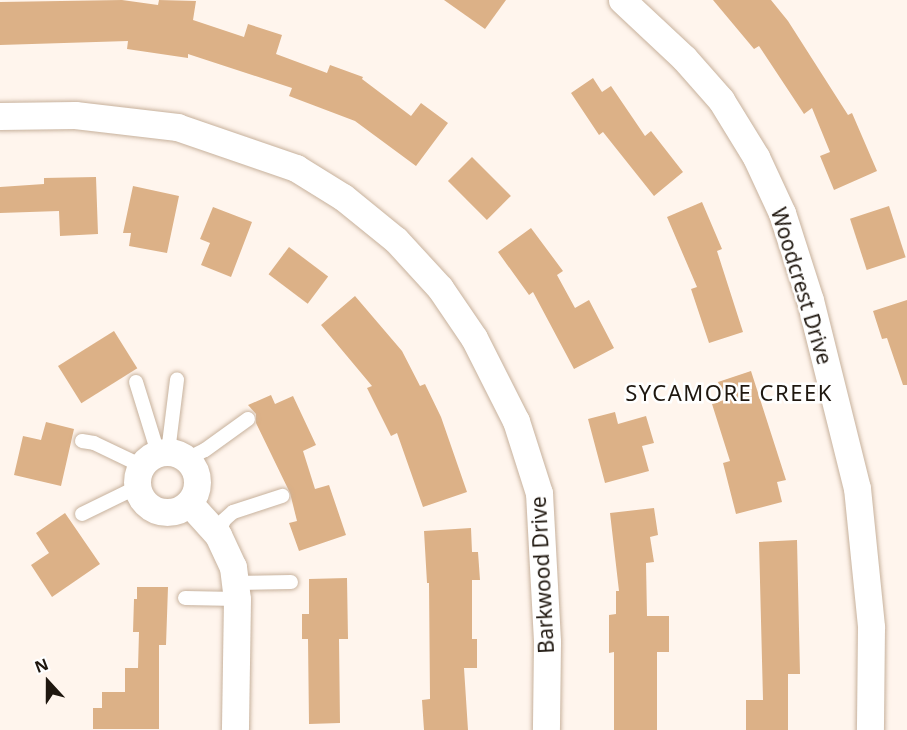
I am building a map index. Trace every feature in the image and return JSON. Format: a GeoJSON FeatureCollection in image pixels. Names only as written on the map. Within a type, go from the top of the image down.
{"type":"FeatureCollection","features":[{"type":"Feature","properties":{"kind":"street","name":"Woodcrest Drive"},"geometry":{"type":"LineString","coordinates":[[622,0],[684,58],[721,100],[756,157],[782,213],[810,300],[857,488],[871,627],[870,730]]}},
{"type":"Feature","properties":{"kind":"street","name":"Barkwood Drive"},"geometry":{"type":"LineString","coordinates":[[0,116],[75,115],[177,127],[296,168],[343,198],[396,240],[440,288],[474,338],[516,421],[539,493],[548,642],[546,730]]}},
{"type":"Feature","properties":{"kind":"street"},"geometry":{"type":"LineString","coordinates":[[158,463],[193,466],[197,485],[189,503],[170,513],[148,506],[158,463]]}},
{"type":"Feature","properties":{"kind":"street"},"geometry":{"type":"LineString","coordinates":[[189,503],[218,535],[232,567],[236,591],[235,730]]}},
{"type":"Feature","properties":{"kind":"lane"},"geometry":{"type":"LineString","coordinates":[[158,463],[177,380]]}},
{"type":"Feature","properties":{"kind":"lane"},"geometry":{"type":"LineString","coordinates":[[136,381],[158,463]]}},
{"type":"Feature","properties":{"kind":"lane"},"geometry":{"type":"LineString","coordinates":[[82,514],[158,463],[205,450],[248,419]]}},
{"type":"Feature","properties":{"kind":"lane"},"geometry":{"type":"LineString","coordinates":[[82,441],[158,463]]}},
{"type":"Feature","properties":{"kind":"lane"},"geometry":{"type":"LineString","coordinates":[[218,535],[224,520],[233,512],[282,496]]}},
{"type":"Feature","properties":{"kind":"lane"},"geometry":{"type":"LineString","coordinates":[[185,598],[291,582]]}},
{"type":"Feature","properties":{"kind":"building"},"geometry":{"type":"Polygon","coordinates":[[[122,0],[158,5],[159,0],[196,1],[193,20],[244,37],[248,24],[282,35],[276,54],[327,73],[330,65],[363,77],[362,79],[411,116],[421,103],[448,123],[416,166],[355,121],[289,96],[292,88],[188,54],[188,58],[127,49],[128,41],[0,45],[0,2],[122,0]]]}},
{"type":"Feature","properties":{"kind":"building"},"geometry":{"type":"Polygon","coordinates":[[[444,0],[506,0],[485,29],[444,0]]]}},
{"type":"Feature","properties":{"kind":"building"},"geometry":{"type":"Polygon","coordinates":[[[713,0],[771,0],[788,21],[848,115],[852,113],[877,171],[834,190],[820,156],[830,152],[812,108],[804,114],[759,46],[754,49],[713,0]]]}},
{"type":"Feature","properties":{"kind":"building"},"geometry":{"type":"Polygon","coordinates":[[[593,78],[602,92],[611,86],[645,136],[651,131],[683,172],[654,196],[603,132],[599,135],[571,93],[593,78]]]}},
{"type":"Feature","properties":{"kind":"building"},"geometry":{"type":"Polygon","coordinates":[[[472,157],[511,196],[487,220],[448,181],[472,157]]]}},
{"type":"Feature","properties":{"kind":"building"},"geometry":{"type":"Polygon","coordinates":[[[96,177],[98,234],[60,236],[59,211],[0,213],[0,187],[44,184],[44,178],[96,177]]]}},
{"type":"Feature","properties":{"kind":"building"},"geometry":{"type":"Polygon","coordinates":[[[133,186],[179,196],[167,253],[129,246],[131,233],[123,233],[133,186]]]}},
{"type":"Feature","properties":{"kind":"building"},"geometry":{"type":"Polygon","coordinates":[[[702,202],[722,249],[717,251],[743,332],[709,343],[691,289],[697,287],[667,217],[702,202]]]}},
{"type":"Feature","properties":{"kind":"building"},"geometry":{"type":"Polygon","coordinates":[[[889,206],[906,257],[867,270],[850,219],[889,206]]]}},
{"type":"Feature","properties":{"kind":"building"},"geometry":{"type":"Polygon","coordinates":[[[213,207],[252,222],[231,277],[201,265],[210,243],[200,239],[213,207]]]}},
{"type":"Feature","properties":{"kind":"building"},"geometry":{"type":"Polygon","coordinates":[[[531,228],[563,271],[557,275],[575,308],[589,300],[614,348],[574,369],[533,292],[529,295],[498,252],[531,228]]]}},
{"type":"Feature","properties":{"kind":"building"},"geometry":{"type":"Polygon","coordinates":[[[289,247],[328,276],[308,304],[269,274],[289,247]]]}},
{"type":"Feature","properties":{"kind":"building"},"geometry":{"type":"Polygon","coordinates":[[[355,296],[402,351],[420,386],[425,384],[441,417],[467,492],[423,507],[397,433],[391,436],[367,388],[372,386],[321,325],[355,296]]]}},
{"type":"Feature","properties":{"kind":"building"},"geometry":{"type":"Polygon","coordinates":[[[907,300],[907,385],[903,385],[887,338],[882,339],[873,311],[907,300]]]}},
{"type":"Feature","properties":{"kind":"building"},"geometry":{"type":"Polygon","coordinates":[[[114,331],[137,368],[81,403],[58,366],[114,331]]]}},
{"type":"Feature","properties":{"kind":"building"},"geometry":{"type":"Polygon","coordinates":[[[751,371],[786,480],[777,482],[782,502],[736,514],[723,463],[730,461],[712,404],[724,400],[718,382],[751,371]]]}},
{"type":"Feature","properties":{"kind":"building"},"geometry":{"type":"Polygon","coordinates":[[[271,395],[275,404],[293,396],[316,445],[303,451],[315,489],[329,485],[346,535],[299,551],[289,523],[297,521],[290,493],[256,423],[256,414],[248,405],[271,395]]]}},
{"type":"Feature","properties":{"kind":"building"},"geometry":{"type":"Polygon","coordinates":[[[615,412],[618,424],[646,416],[654,443],[642,446],[649,471],[605,483],[588,419],[615,412]]]}},
{"type":"Feature","properties":{"kind":"building"},"geometry":{"type":"Polygon","coordinates":[[[46,422],[74,429],[61,486],[14,475],[23,436],[41,440],[46,422]]]}},
{"type":"Feature","properties":{"kind":"building"},"geometry":{"type":"Polygon","coordinates":[[[654,508],[658,535],[650,537],[654,562],[646,563],[647,616],[669,616],[669,652],[657,652],[657,730],[614,730],[614,652],[609,653],[609,615],[616,614],[616,591],[619,591],[610,513],[654,508]]]}},
{"type":"Feature","properties":{"kind":"building"},"geometry":{"type":"Polygon","coordinates":[[[65,513],[100,564],[52,597],[31,565],[49,553],[36,533],[65,513]]]}},
{"type":"Feature","properties":{"kind":"building"},"geometry":{"type":"Polygon","coordinates":[[[471,528],[472,552],[478,552],[480,580],[472,580],[472,639],[477,639],[477,668],[464,668],[468,730],[424,730],[422,700],[430,699],[429,583],[427,583],[424,531],[471,528]]]}},
{"type":"Feature","properties":{"kind":"building"},"geometry":{"type":"Polygon","coordinates":[[[797,540],[800,674],[788,674],[788,730],[746,730],[746,700],[763,700],[759,542],[797,540]]]}},
{"type":"Feature","properties":{"kind":"building"},"geometry":{"type":"Polygon","coordinates":[[[347,578],[348,639],[339,639],[340,723],[309,724],[308,639],[302,639],[302,614],[309,614],[309,579],[347,578]]]}},
{"type":"Feature","properties":{"kind":"building"},"geometry":{"type":"Polygon","coordinates":[[[137,587],[168,587],[166,645],[159,645],[159,729],[93,729],[93,708],[102,708],[102,692],[125,692],[125,668],[138,668],[139,632],[133,632],[134,599],[137,599],[137,587]]]}},
{"type":"Feature","properties":{"kind":"district","name":"SYCAMORE CREEK"},"geometry":{"type":"Point","coordinates":[729,393]}}]}
